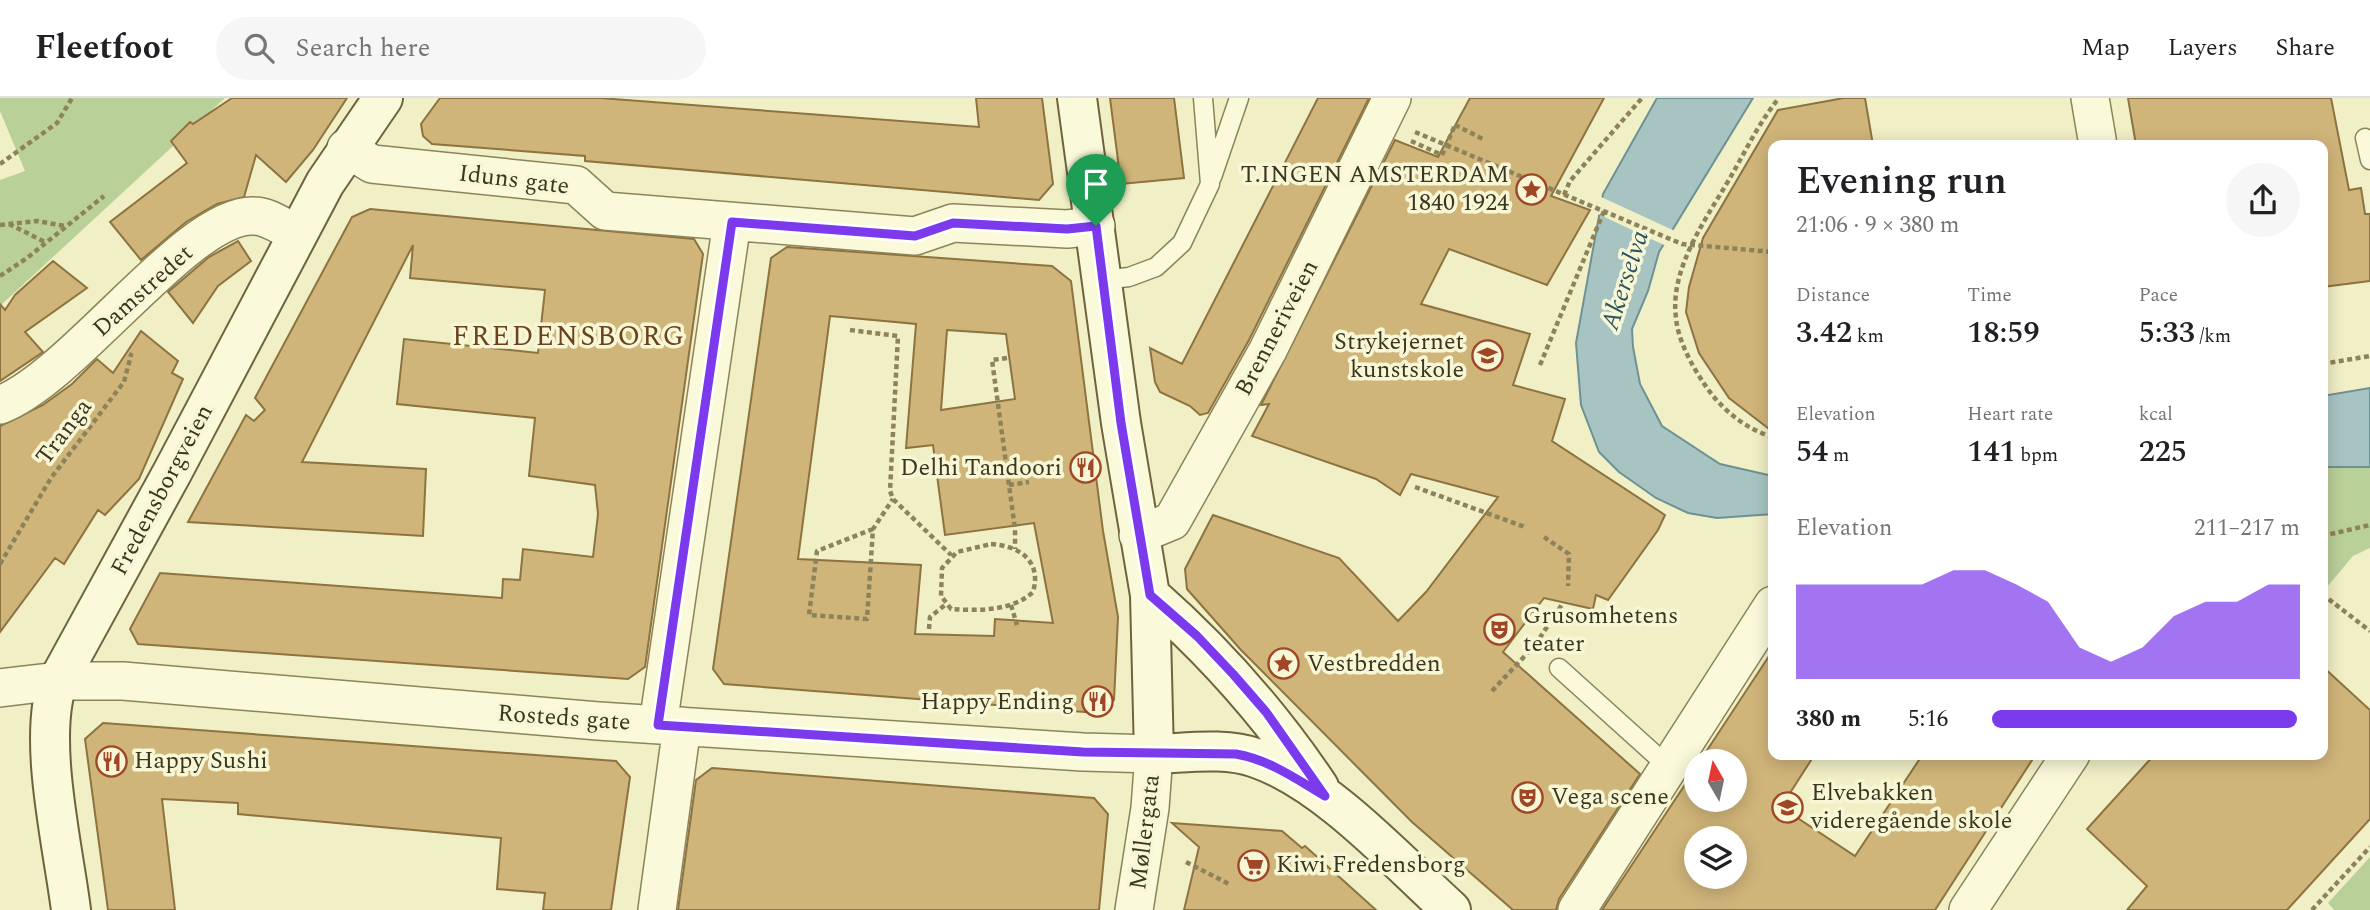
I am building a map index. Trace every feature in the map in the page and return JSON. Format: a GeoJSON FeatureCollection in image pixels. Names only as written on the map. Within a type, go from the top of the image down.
{"type":"FeatureCollection","features":[{"type":"Feature","properties":{"kind":"main road","name":"Fredensborgveien"},"geometry":{"type":"LineString","coordinates":[[71,910],[48,738],[51,699],[58,681],[298,234],[346,148],[383,98]]}},
{"type":"Feature","properties":{"kind":"main road"},"geometry":{"type":"LineString","coordinates":[[1077,98],[1138,535],[1150,595],[1154,754],[1214,752],[1256,758],[1325,796]]}},
{"type":"Feature","properties":{"kind":"main road"},"geometry":{"type":"LineString","coordinates":[[1150,595],[1197,636],[1242,683],[1266,712],[1325,796],[1451,910]]}},
{"type":"Feature","properties":{"kind":"street"},"geometry":{"type":"LineString","coordinates":[[2090,98],[2097,140]]}},
{"type":"Feature","properties":{"kind":"street","name":"Brenneriveien"},"geometry":{"type":"LineString","coordinates":[[1138,535],[1172,521],[1394,119]]}},
{"type":"Feature","properties":{"kind":"street","name":"Iduns gate"},"geometry":{"type":"LineString","coordinates":[[346,148],[372,164],[576,184],[605,211],[915,236],[953,223],[1067,229],[1096,226]]}},
{"type":"Feature","properties":{"kind":"street","name":"Damstredet"},"geometry":{"type":"LineString","coordinates":[[0,405],[43,382],[162,268],[219,227],[241,217],[255,216],[298,234]]}},
{"type":"Feature","properties":{"kind":"street"},"geometry":{"type":"LineString","coordinates":[[657,910],[670,726],[732,222]]}},
{"type":"Feature","properties":{"kind":"street"},"geometry":{"type":"LineString","coordinates":[[1577,910],[1768,613]]}},
{"type":"Feature","properties":{"kind":"street","name":"Rosteds gate"},"geometry":{"type":"LineString","coordinates":[[0,688],[58,681],[123,681],[670,726],[1083,752],[1154,754]]}},
{"type":"Feature","properties":{"kind":"street","name":"Møllergata"},"geometry":{"type":"LineString","coordinates":[[1134,910],[1150,808],[1154,754]]}},
{"type":"Feature","properties":{"kind":"street"},"geometry":{"type":"LineString","coordinates":[[1968,910],[2067,760]]}},
{"type":"Feature","properties":{"kind":"lane"},"geometry":{"type":"LineString","coordinates":[[1203,98],[1210,184]]}},
{"type":"Feature","properties":{"kind":"lane"},"geometry":{"type":"LineString","coordinates":[[1103,280],[1129,277],[1156,267],[1182,243],[1210,184],[1239,98]]}},
{"type":"Feature","properties":{"kind":"lane"},"geometry":{"type":"LineString","coordinates":[[2365,138],[2370,160]]}},
{"type":"Feature","properties":{"kind":"lane"},"geometry":{"type":"LineString","coordinates":[[1559,668],[1661,760],[1672,766]]}},
{"type":"Feature","properties":{"kind":"path"},"geometry":{"type":"LineString","coordinates":[[0,164],[57,123],[72,98]]}},
{"type":"Feature","properties":{"kind":"path"},"geometry":{"type":"LineString","coordinates":[[1564,195],[1570,181],[1642,98]]}},
{"type":"Feature","properties":{"kind":"path"},"geometry":{"type":"LineString","coordinates":[[1768,435],[1749,426],[1711,394],[1683,344],[1676,318],[1676,289],[1692,245],[1779,98]]}},
{"type":"Feature","properties":{"kind":"path"},"geometry":{"type":"LineString","coordinates":[[1394,119],[1682,244],[1768,252]]}},
{"type":"Feature","properties":{"kind":"path"},"geometry":{"type":"LineString","coordinates":[[1394,119],[1442,155],[1455,125],[1485,140]]}},
{"type":"Feature","properties":{"kind":"path"},"geometry":{"type":"LineString","coordinates":[[0,276],[104,196]]}},
{"type":"Feature","properties":{"kind":"path"},"geometry":{"type":"LineString","coordinates":[[1540,365],[1604,211]]}},
{"type":"Feature","properties":{"kind":"path"},"geometry":{"type":"LineString","coordinates":[[0,225],[37,221],[65,226]]}},
{"type":"Feature","properties":{"kind":"path"},"geometry":{"type":"LineString","coordinates":[[8,223],[46,242]]}},
{"type":"Feature","properties":{"kind":"path"},"geometry":{"type":"LineString","coordinates":[[850,330],[898,336],[890,491],[893,499],[951,555]]}},
{"type":"Feature","properties":{"kind":"path","name":"Tranga"},"geometry":{"type":"LineString","coordinates":[[0,564],[51,478],[124,382],[131,355],[97,333]]}},
{"type":"Feature","properties":{"kind":"path"},"geometry":{"type":"LineString","coordinates":[[2328,363],[2370,356]]}},
{"type":"Feature","properties":{"kind":"path"},"geometry":{"type":"LineString","coordinates":[[1007,358],[992,360],[1015,549]]}},
{"type":"Feature","properties":{"kind":"path"},"geometry":{"type":"LineString","coordinates":[[1009,485],[1029,482]]}},
{"type":"Feature","properties":{"kind":"path"},"geometry":{"type":"LineString","coordinates":[[1415,487],[1525,527]]}},
{"type":"Feature","properties":{"kind":"path"},"geometry":{"type":"LineString","coordinates":[[873,529],[817,551],[809,615],[867,619],[873,529],[893,499]]}},
{"type":"Feature","properties":{"kind":"path"},"geometry":{"type":"LineString","coordinates":[[2328,534],[2370,524]]}},
{"type":"Feature","properties":{"kind":"path"},"geometry":{"type":"LineString","coordinates":[[1544,537],[1569,554],[1568,586]]}},
{"type":"Feature","properties":{"kind":"path"},"geometry":{"type":"LineString","coordinates":[[991,544],[1015,549],[1031,560],[1037,580],[1033,592],[1012,605],[970,611],[951,609],[945,605],[940,583],[942,568],[951,555],[991,544]]}},
{"type":"Feature","properties":{"kind":"path"},"geometry":{"type":"LineString","coordinates":[[2328,599],[2370,631]]}},
{"type":"Feature","properties":{"kind":"path"},"geometry":{"type":"LineString","coordinates":[[1492,691],[1535,645],[1563,603]]}},
{"type":"Feature","properties":{"kind":"path"},"geometry":{"type":"LineString","coordinates":[[929,629],[930,617],[945,605]]}},
{"type":"Feature","properties":{"kind":"path"},"geometry":{"type":"LineString","coordinates":[[1012,605],[1017,625]]}},
{"type":"Feature","properties":{"kind":"path"},"geometry":{"type":"LineString","coordinates":[[1535,645],[1559,668]]}},
{"type":"Feature","properties":{"kind":"path"},"geometry":{"type":"LineString","coordinates":[[2312,910],[2370,847]]}},
{"type":"Feature","properties":{"kind":"path"},"geometry":{"type":"LineString","coordinates":[[1186,862],[1229,884]]}},
{"type":"Feature","properties":{"kind":"green space"},"geometry":{"type":"Polygon","coordinates":[[[0,98],[225,98],[0,306],[0,180],[25,171],[0,111],[0,98]]]}},
{"type":"Feature","properties":{"kind":"green space"},"geometry":{"type":"Polygon","coordinates":[[[2328,467],[2370,467],[2370,548],[2353,556],[2328,586],[2328,467]]]}},
{"type":"Feature","properties":{"kind":"green space"},"geometry":{"type":"Polygon","coordinates":[[[2370,857],[2370,910],[2334,910],[2328,903],[2370,857]]]}},
{"type":"Feature","properties":{"kind":"water","name":"Akerselva"},"geometry":{"type":"Polygon","coordinates":[[[1657,98],[1753,98],[1659,252],[1648,291],[1632,329],[1640,384],[1662,426],[1720,464],[1768,475],[1768,514],[1717,518],[1688,513],[1656,498],[1619,472],[1599,452],[1581,405],[1576,343],[1603,194],[1657,98]]]}},
{"type":"Feature","properties":{"kind":"water"},"geometry":{"type":"Polygon","coordinates":[[[2370,388],[2370,467],[2328,467],[2328,395],[2370,388]]]}},
{"type":"Feature","properties":{"kind":"pier"},"geometry":{"type":"Polygon","coordinates":[[[1599,196],[1675,231],[1666,246],[1596,213],[1599,196]]]}},
{"type":"Feature","properties":{"kind":"building"},"geometry":{"type":"Polygon","coordinates":[[[232,98],[347,98],[313,150],[286,182],[256,155],[244,197],[217,204],[186,222],[141,260],[110,222],[187,163],[171,141],[190,122],[193,124],[232,98]]]}},
{"type":"Feature","properties":{"kind":"building"},"geometry":{"type":"Polygon","coordinates":[[[440,98],[600,98],[979,127],[976,98],[1042,98],[1053,184],[1039,200],[585,161],[585,156],[432,144],[423,136],[421,124],[440,98]]]}},
{"type":"Feature","properties":{"kind":"building"},"geometry":{"type":"Polygon","coordinates":[[[1110,98],[1174,98],[1184,178],[1121,184],[1110,98]]]}},
{"type":"Feature","properties":{"kind":"building"},"geometry":{"type":"Polygon","coordinates":[[[1318,98],[1369,98],[1249,340],[1208,413],[1200,415],[1190,406],[1160,392],[1155,382],[1150,348],[1182,364],[1318,98]]]}},
{"type":"Feature","properties":{"kind":"building"},"geometry":{"type":"Polygon","coordinates":[[[1470,98],[1604,98],[1551,196],[1590,210],[1547,285],[1449,249],[1421,304],[1530,334],[1513,385],[1565,399],[1552,441],[1665,515],[1658,530],[1608,600],[1596,595],[1593,609],[1544,598],[1503,652],[1640,774],[1559,899],[1556,910],[1513,910],[1412,822],[1241,650],[1187,589],[1185,569],[1213,515],[1339,558],[1398,621],[1426,592],[1498,497],[1411,474],[1400,495],[1376,479],[1252,436],[1269,404],[1261,405],[1395,140],[1438,157],[1470,98]]]}},
{"type":"Feature","properties":{"kind":"building"},"geometry":{"type":"Polygon","coordinates":[[[1844,98],[1865,98],[1872,140],[1768,140],[1768,428],[1729,398],[1699,353],[1686,312],[1689,287],[1703,238],[1778,110],[1844,98]]]}},
{"type":"Feature","properties":{"kind":"building"},"geometry":{"type":"Polygon","coordinates":[[[2128,98],[2331,98],[2349,190],[2361,188],[2365,214],[2370,214],[2370,281],[2328,286],[2328,140],[2135,140],[2128,98]]]}},
{"type":"Feature","properties":{"kind":"building"},"geometry":{"type":"Polygon","coordinates":[[[370,209],[694,239],[703,254],[645,667],[628,679],[138,644],[130,629],[160,573],[502,598],[503,579],[520,580],[523,549],[593,557],[598,514],[595,485],[529,476],[535,418],[397,404],[404,339],[538,353],[545,290],[410,278],[413,245],[302,462],[426,469],[423,536],[188,522],[246,415],[254,421],[265,410],[255,398],[352,217],[370,209]]]}},
{"type":"Feature","properties":{"kind":"building"},"geometry":{"type":"Polygon","coordinates":[[[238,241],[251,261],[218,286],[193,323],[168,292],[209,257],[238,241]]]}},
{"type":"Feature","properties":{"kind":"building"},"geometry":{"type":"Polygon","coordinates":[[[787,247],[1052,266],[1071,281],[1103,531],[1118,617],[1114,700],[1098,713],[724,684],[713,669],[771,258],[787,247]],[[830,316],[798,559],[921,565],[915,634],[994,636],[995,619],[1053,623],[1034,523],[945,535],[933,445],[906,448],[916,324],[830,316]],[[947,330],[941,410],[1015,399],[1006,334],[947,330]]]}},
{"type":"Feature","properties":{"kind":"building"},"geometry":{"type":"Polygon","coordinates":[[[53,261],[87,288],[25,332],[43,352],[0,381],[0,304],[5,310],[15,295],[53,261]]]}},
{"type":"Feature","properties":{"kind":"building"},"geometry":{"type":"Polygon","coordinates":[[[141,331],[178,361],[172,373],[183,379],[139,479],[105,515],[98,510],[64,564],[55,558],[0,632],[0,426],[43,405],[72,384],[97,359],[113,373],[141,331]]]}},
{"type":"Feature","properties":{"kind":"building"},"geometry":{"type":"Polygon","coordinates":[[[1768,658],[1768,760],[1811,760],[1781,807],[1855,856],[1919,760],[2032,760],[1935,910],[1602,910],[1684,786],[1684,812],[1747,812],[1747,749],[1708,749],[1768,658]]]}},
{"type":"Feature","properties":{"kind":"building"},"geometry":{"type":"Polygon","coordinates":[[[2328,672],[2370,710],[2370,819],[2287,910],[2127,910],[2147,886],[2087,829],[2150,760],[2328,760],[2328,672]]]}},
{"type":"Feature","properties":{"kind":"building"},"geometry":{"type":"Polygon","coordinates":[[[103,723],[616,761],[630,777],[611,910],[543,910],[545,893],[497,889],[501,838],[238,814],[238,803],[162,799],[175,910],[108,910],[85,739],[103,723]]]}},
{"type":"Feature","properties":{"kind":"building"},"geometry":{"type":"Polygon","coordinates":[[[712,768],[1094,798],[1108,814],[1099,910],[678,910],[696,780],[712,768]]]}},
{"type":"Feature","properties":{"kind":"building"},"geometry":{"type":"Polygon","coordinates":[[[1172,823],[1282,831],[1302,848],[1305,846],[1376,910],[1184,910],[1199,847],[1172,823]]]}},
{"type":"Feature","properties":{"kind":"place","name":"T.INGEN AMSTERDAM 1840 1924"},"geometry":{"type":"Point","coordinates":[1532,189]}},
{"type":"Feature","properties":{"kind":"place","name":"Strykejernet kunstskole"},"geometry":{"type":"Point","coordinates":[1487,356]}},
{"type":"Feature","properties":{"kind":"place","name":"Delhi Tandoori"},"geometry":{"type":"Point","coordinates":[1085,468]}},
{"type":"Feature","properties":{"kind":"place","name":"Grusomhetens teater"},"geometry":{"type":"Point","coordinates":[1500,630]}},
{"type":"Feature","properties":{"kind":"place","name":"Vestbredden"},"geometry":{"type":"Point","coordinates":[1284,664]}},
{"type":"Feature","properties":{"kind":"place","name":"Happy Ending"},"geometry":{"type":"Point","coordinates":[1097,702]}},
{"type":"Feature","properties":{"kind":"place","name":"Happy Sushi"},"geometry":{"type":"Point","coordinates":[111,761]}},
{"type":"Feature","properties":{"kind":"place","name":"Vega scene"},"geometry":{"type":"Point","coordinates":[1528,797]}},
{"type":"Feature","properties":{"kind":"place","name":"Elvebakken videregående skole"},"geometry":{"type":"Point","coordinates":[1788,807]}},
{"type":"Feature","properties":{"kind":"place","name":"Kiwi Fredensborg"},"geometry":{"type":"Point","coordinates":[1253,865]}},
{"type":"Feature","properties":{"kind":"district","name":"FREDENSBORG"},"geometry":{"type":"Point","coordinates":[569,336]}},
{"type":"Feature","properties":{"kind":"route"},"geometry":{"type":"LineString","coordinates":[[732,222],[915,236],[953,223],[1067,229],[1096,226],[1121,423],[1150,595],[1197,636],[1233,674],[1266,712],[1325,796],[1278,768],[1256,758],[1236,754],[1083,752],[658,725],[732,222]]}}]}
